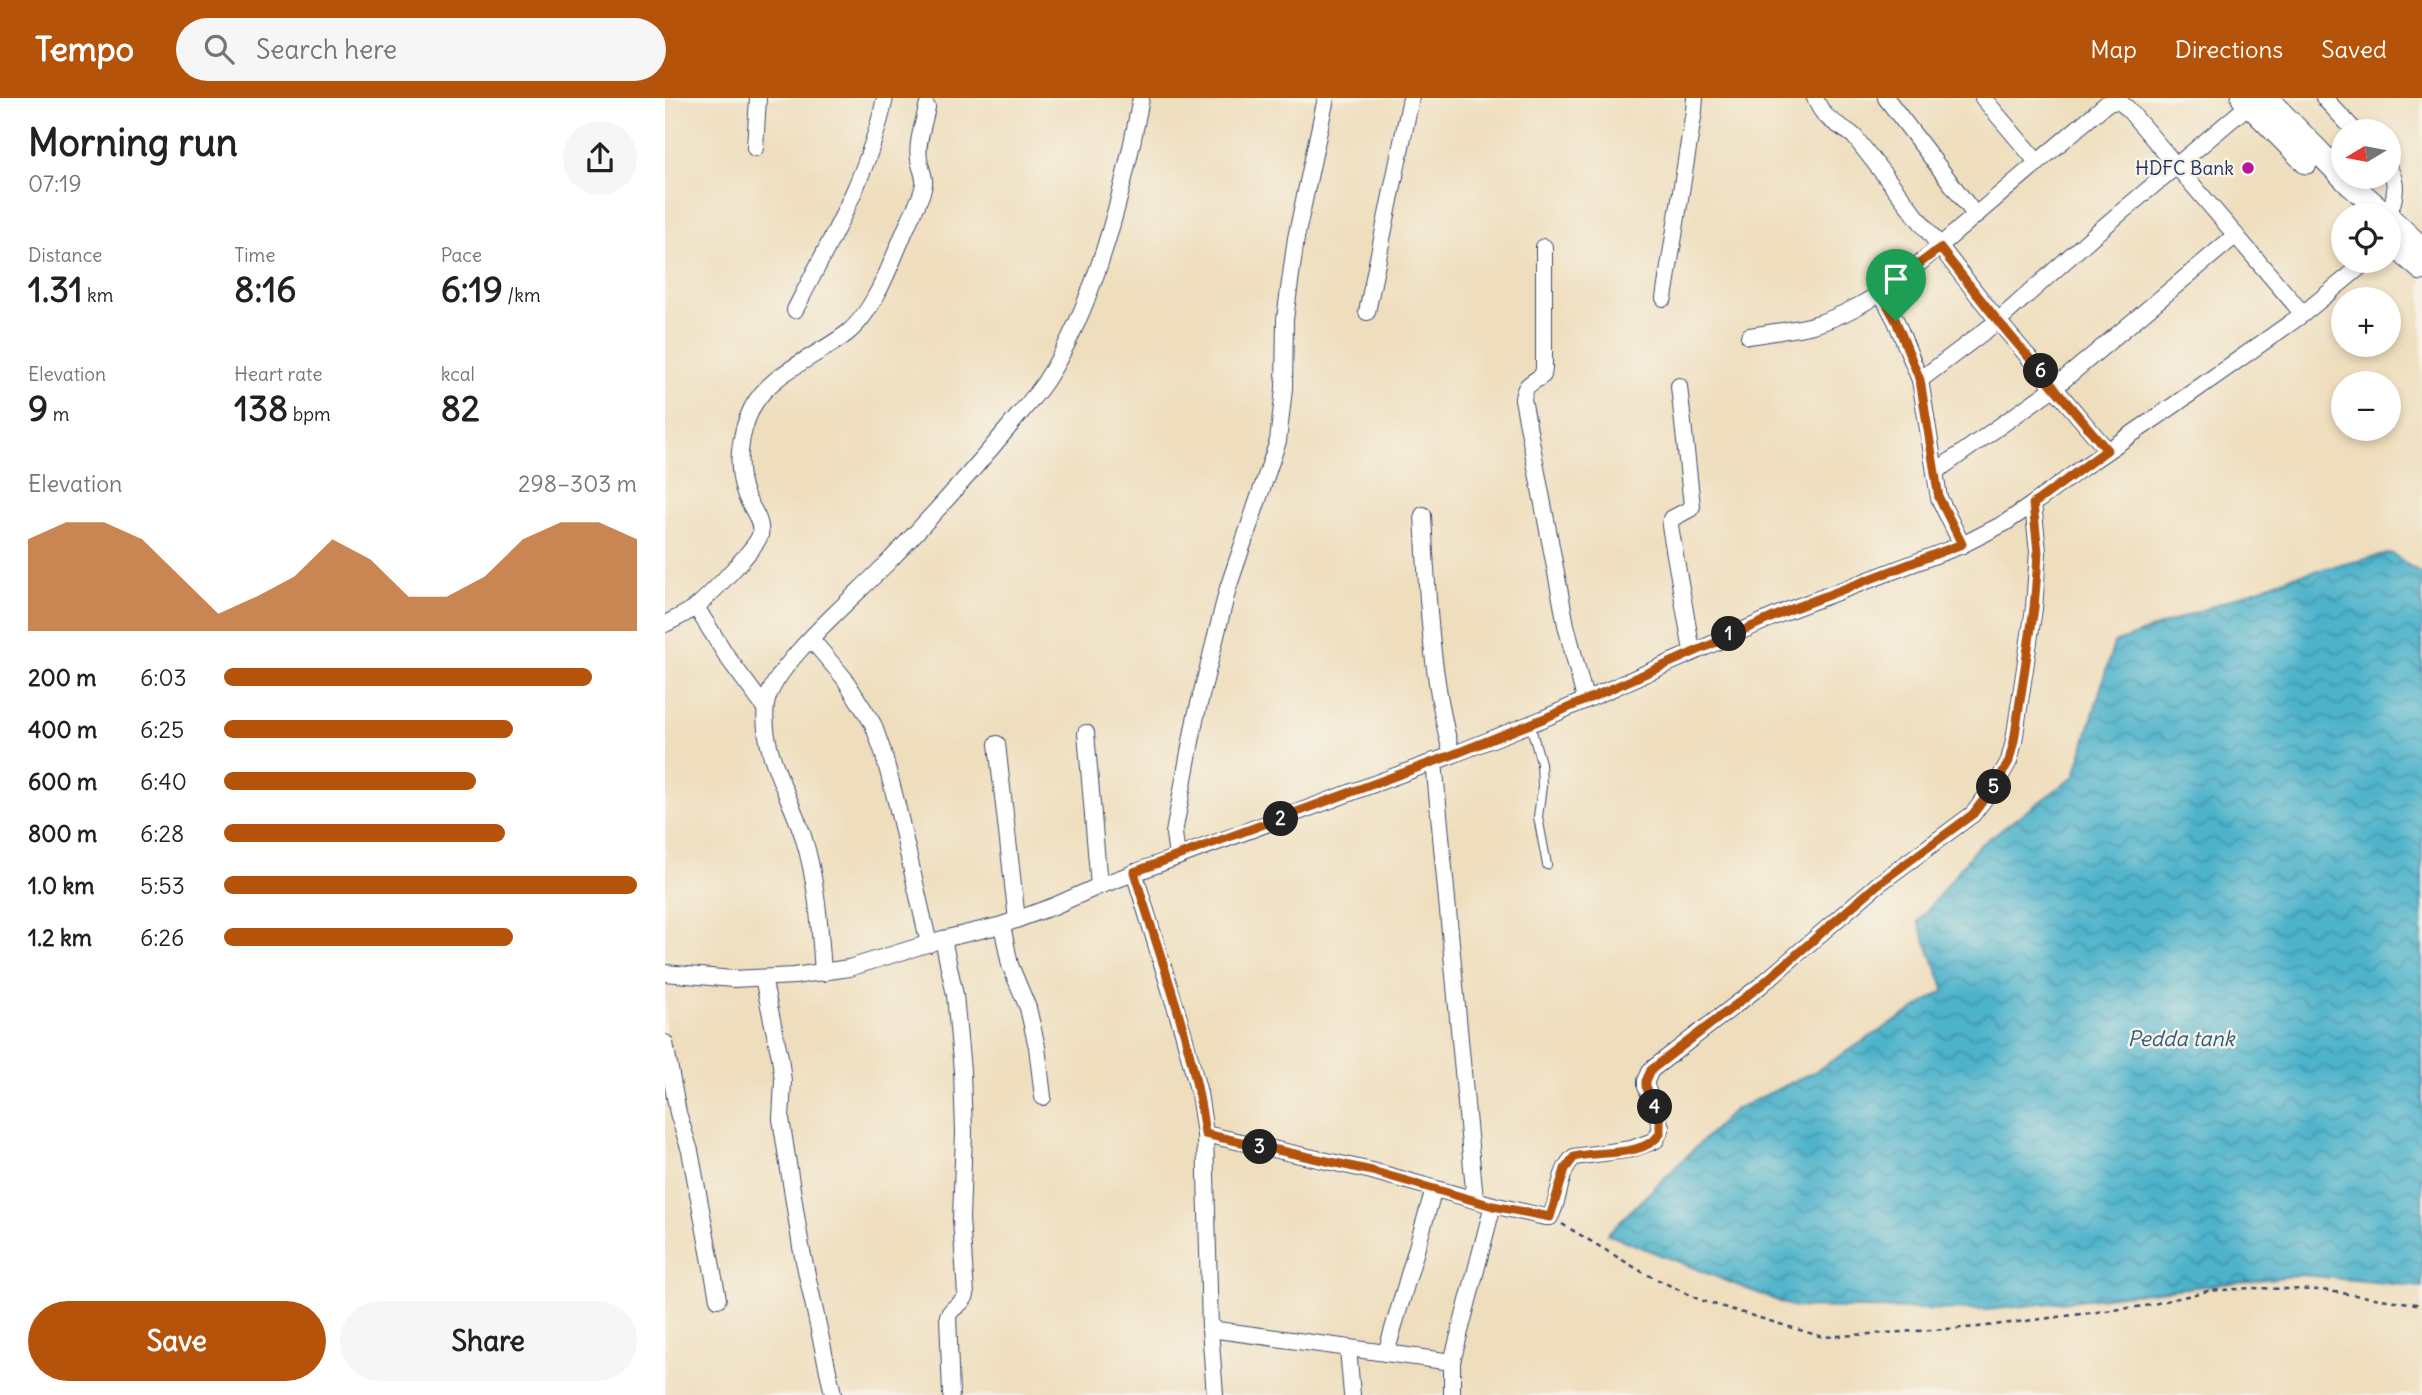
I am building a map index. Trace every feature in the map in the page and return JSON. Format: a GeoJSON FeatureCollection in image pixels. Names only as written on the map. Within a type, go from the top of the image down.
{"type":"FeatureCollection","features":[{"type":"Feature","properties":{"kind":"main road"},"geometry":{"type":"LineString","coordinates":[[2253,100],[2350,203]]}},
{"type":"Feature","properties":{"kind":"main road"},"geometry":{"type":"LineString","coordinates":[[2253,100],[2350,184],[2367,203]]}},
{"type":"Feature","properties":{"kind":"main road"},"geometry":{"type":"LineString","coordinates":[[2401,236],[2422,249]]}},
{"type":"Feature","properties":{"kind":"main road"},"geometry":{"type":"LineString","coordinates":[[2401,243],[2422,269]]}},
{"type":"Feature","properties":{"kind":"street"},"geometry":{"type":"LineString","coordinates":[[755,148],[758,98]]}},
{"type":"Feature","properties":{"kind":"street"},"geometry":{"type":"LineString","coordinates":[[795,310],[843,217],[869,157],[885,98]]}},
{"type":"Feature","properties":{"kind":"street"},"geometry":{"type":"LineString","coordinates":[[823,972],[820,923],[804,839],[772,755],[767,732],[765,708],[774,682],[786,664],[890,560],[980,461],[1045,383],[1079,321],[1104,252],[1141,98]]}},
{"type":"Feature","properties":{"kind":"street"},"geometry":{"type":"LineString","coordinates":[[1177,857],[1174,833],[1195,720],[1227,588],[1278,441],[1284,389],[1285,319],[1296,238],[1326,98]]}},
{"type":"Feature","properties":{"kind":"street"},"geometry":{"type":"LineString","coordinates":[[1367,312],[1411,98]]}},
{"type":"Feature","properties":{"kind":"street"},"geometry":{"type":"LineString","coordinates":[[1664,298],[1695,98]]}},
{"type":"Feature","properties":{"kind":"street"},"geometry":{"type":"LineString","coordinates":[[1815,98],[1827,119],[1854,136],[1998,321],[2107,450]]}},
{"type":"Feature","properties":{"kind":"street"},"geometry":{"type":"LineString","coordinates":[[1886,98],[1976,216]]}},
{"type":"Feature","properties":{"kind":"street"},"geometry":{"type":"LineString","coordinates":[[1983,98],[2038,163]]}},
{"type":"Feature","properties":{"kind":"street"},"geometry":{"type":"LineString","coordinates":[[2324,98],[2344,119]]}},
{"type":"Feature","properties":{"kind":"street"},"geometry":{"type":"LineString","coordinates":[[1920,380],[1998,321],[2094,234],[2253,100]]}},
{"type":"Feature","properties":{"kind":"street"},"geometry":{"type":"LineString","coordinates":[[1749,336],[1810,325],[1839,315],[1881,293],[1940,248],[2106,104],[2115,101],[2121,102],[2127,108],[2303,314]]}},
{"type":"Feature","properties":{"kind":"street"},"geometry":{"type":"LineString","coordinates":[[665,624],[696,607],[751,549],[760,535],[760,523],[746,495],[741,476],[743,431],[762,392],[777,378],[849,332],[862,317],[884,279],[924,183],[919,150],[926,107]]}},
{"type":"Feature","properties":{"kind":"street"},"geometry":{"type":"LineString","coordinates":[[1935,472],[2055,387],[2236,235]]}},
{"type":"Feature","properties":{"kind":"street"},"geometry":{"type":"LineString","coordinates":[[1544,247],[1544,368],[1543,375],[1528,382],[1523,399],[1566,625],[1585,699]]}},
{"type":"Feature","properties":{"kind":"street"},"geometry":{"type":"LineString","coordinates":[[665,973],[733,979],[823,972],[860,965],[936,941],[1010,923],[1134,872],[1529,724],[1789,610],[1962,544],[2005,523],[2303,314],[2353,273]]}},
{"type":"Feature","properties":{"kind":"street"},"geometry":{"type":"LineString","coordinates":[[1881,293],[1896,321],[1920,380],[1939,498],[1962,544]]}},
{"type":"Feature","properties":{"kind":"street"},"geometry":{"type":"LineString","coordinates":[[1679,386],[1692,506],[1671,519],[1670,526],[1692,651]]}},
{"type":"Feature","properties":{"kind":"street"},"geometry":{"type":"LineString","coordinates":[[1205,1134],[1372,1171],[1493,1206],[1550,1217],[1565,1169],[1574,1157],[1631,1149],[1651,1143],[1660,1134],[1660,1119],[1646,1086],[1651,1070],[1760,986],[1877,885],[1973,814],[1984,802],[2009,761],[2021,705],[2037,571],[2038,552],[2033,504]]}},
{"type":"Feature","properties":{"kind":"street"},"geometry":{"type":"LineString","coordinates":[[1423,515],[1435,670],[1452,755]]}},
{"type":"Feature","properties":{"kind":"street"},"geometry":{"type":"LineString","coordinates":[[696,607],[728,658],[765,708]]}},
{"type":"Feature","properties":{"kind":"street"},"geometry":{"type":"LineString","coordinates":[[811,639],[844,678],[873,724],[956,1008],[962,1071],[964,1132],[961,1219],[966,1295],[965,1300],[950,1311],[948,1316],[951,1395]]}},
{"type":"Feature","properties":{"kind":"street"},"geometry":{"type":"LineString","coordinates":[[1086,733],[1098,886]]}},
{"type":"Feature","properties":{"kind":"street"},"geometry":{"type":"LineString","coordinates":[[997,744],[1010,923],[1010,965],[1028,1008],[1037,1047],[1042,1097]]}},
{"type":"Feature","properties":{"kind":"street"},"geometry":{"type":"LineString","coordinates":[[1434,761],[1475,1200]]}},
{"type":"Feature","properties":{"kind":"street"},"geometry":{"type":"LineString","coordinates":[[1134,872],[1199,1093],[1205,1134],[1210,1329],[1215,1395]]}},
{"type":"Feature","properties":{"kind":"street"},"geometry":{"type":"LineString","coordinates":[[763,978],[780,1057],[783,1081],[781,1119],[801,1247],[834,1394]]}},
{"type":"Feature","properties":{"kind":"street"},"geometry":{"type":"LineString","coordinates":[[665,1043],[678,1113],[691,1151],[718,1299]]}},
{"type":"Feature","properties":{"kind":"street"},"geometry":{"type":"LineString","coordinates":[[1386,1353],[1434,1189]]}},
{"type":"Feature","properties":{"kind":"street"},"geometry":{"type":"LineString","coordinates":[[1451,1395],[1452,1362],[1493,1206]]}},
{"type":"Feature","properties":{"kind":"street"},"geometry":{"type":"LineString","coordinates":[[1210,1329],[1452,1362]]}},
{"type":"Feature","properties":{"kind":"street"},"geometry":{"type":"LineString","coordinates":[[1348,1348],[1352,1395]]}},
{"type":"Feature","properties":{"kind":"lane"},"geometry":{"type":"LineString","coordinates":[[1529,724],[1541,763],[1542,786],[1538,817],[1547,865]]}},
{"type":"Feature","properties":{"kind":"path"},"geometry":{"type":"LineString","coordinates":[[1550,1217],[1644,1273],[1700,1300],[1823,1337],[1978,1327],[2145,1306],[2208,1291],[2251,1288],[2321,1290],[2422,1305]]}},
{"type":"Feature","properties":{"kind":"water","name":"Pedda tank"},"geometry":{"type":"Polygon","coordinates":[[[2391,553],[2422,575],[2422,1287],[2303,1275],[1987,1310],[1793,1307],[1607,1234],[1734,1110],[1814,1072],[1945,990],[1918,922],[1977,847],[2075,776],[2114,643],[2290,577],[2391,553]]]}},
{"type":"Feature","properties":{"kind":"place","name":"HDFC Bank"},"geometry":{"type":"Point","coordinates":[2248,168]}},
{"type":"Feature","properties":{"kind":"route"},"geometry":{"type":"LineString","coordinates":[[1940,248],[2107,450],[2033,504],[2038,552],[2037,571],[2021,705],[2009,761],[1984,802],[1973,814],[1877,885],[1760,986],[1651,1070],[1646,1086],[1660,1119],[1660,1134],[1656,1140],[1631,1149],[1574,1157],[1565,1169],[1550,1217],[1493,1206],[1372,1171],[1205,1134],[1199,1093],[1183,1032],[1134,872],[1452,755],[1545,718],[1726,636],[1962,544],[1939,498],[1920,380],[1896,321],[1881,293],[1940,248]]}}]}
